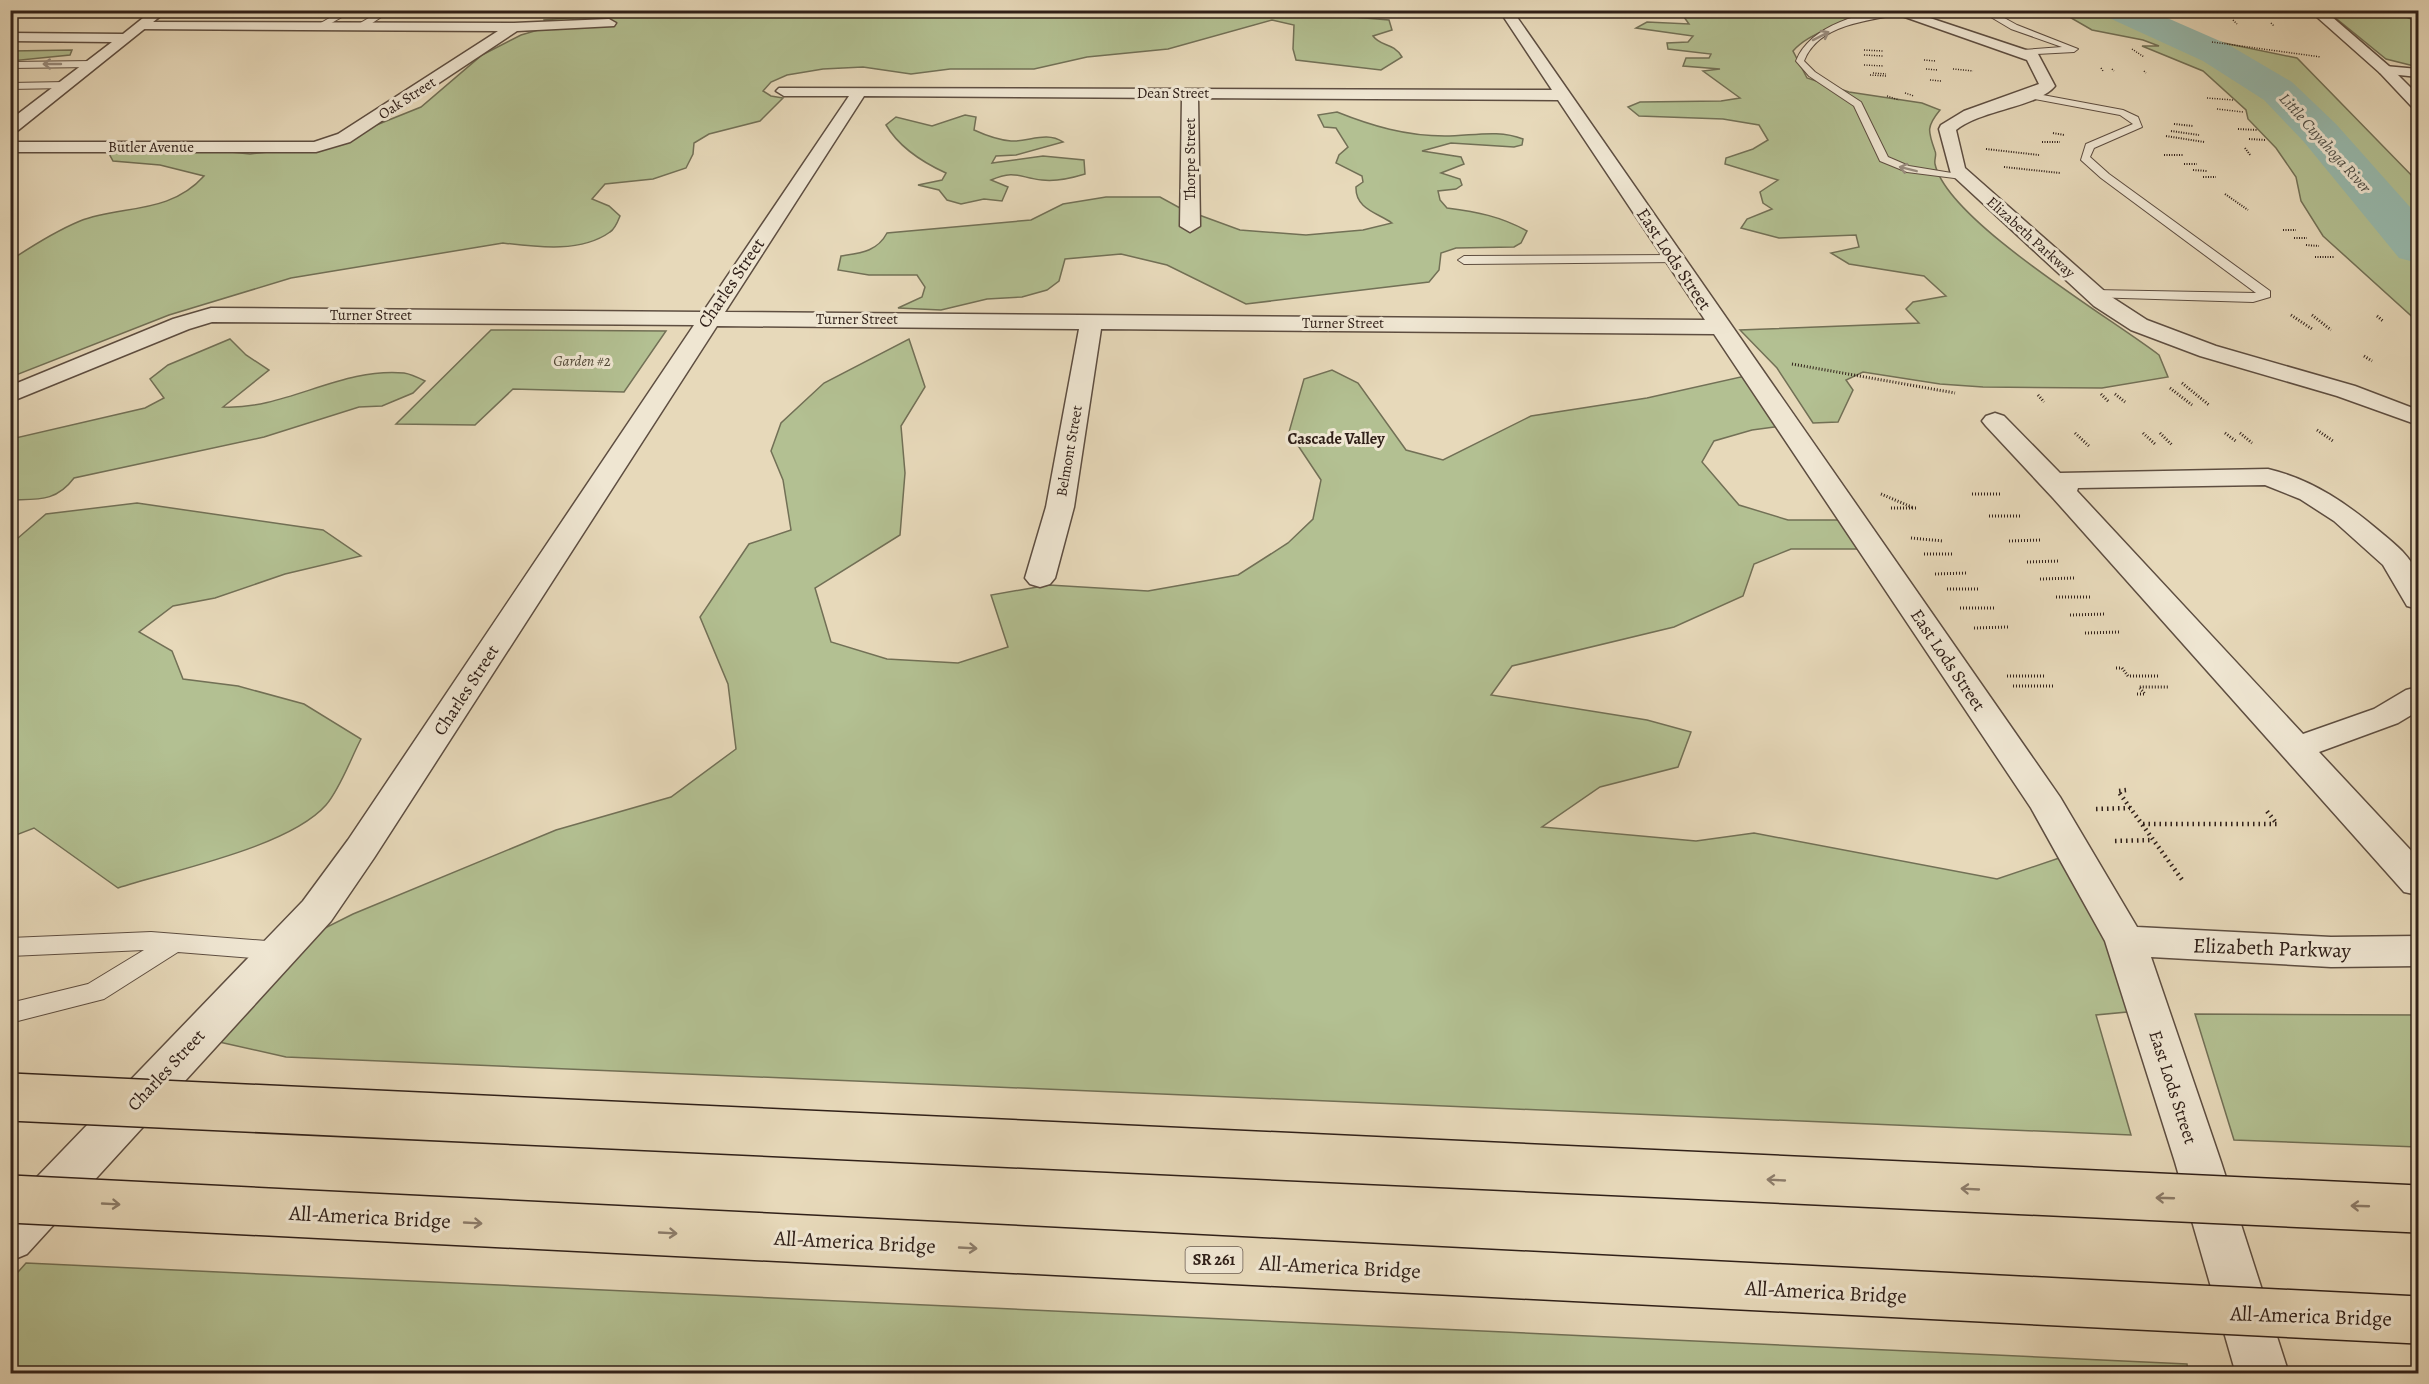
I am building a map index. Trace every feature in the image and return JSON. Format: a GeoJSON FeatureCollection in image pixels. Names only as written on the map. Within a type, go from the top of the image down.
{"type":"FeatureCollection","features":[{"type":"Feature","properties":{"kind":"main road"},"geometry":{"type":"LineString","coordinates":[[10,1097],[2418,1209]]}},
{"type":"Feature","properties":{"kind":"main road","name":"All-America Bridge"},"geometry":{"type":"LineString","coordinates":[[10,1199],[2300,1316],[2418,1320]]}},
{"type":"Feature","properties":{"kind":"street"},"geometry":{"type":"LineString","coordinates":[[10,128],[162,10]]}},
{"type":"Feature","properties":{"kind":"street","name":"East Lods Street"},"geometry":{"type":"LineString","coordinates":[[1505,10],[2047,805],[2125,942],[2198,1162],[2263,1374]]}},
{"type":"Feature","properties":{"kind":"street"},"geometry":{"type":"LineString","coordinates":[[2315,10],[2385,70],[2418,104]]}},
{"type":"Feature","properties":{"kind":"street"},"geometry":{"type":"LineString","coordinates":[[1894,11],[2033,57],[2047,86],[2032,96]]}},
{"type":"Feature","properties":{"kind":"street"},"geometry":{"type":"LineString","coordinates":[[144,26],[514,27],[609,23]]}},
{"type":"Feature","properties":{"kind":"street","name":"Oak Street"},"geometry":{"type":"LineString","coordinates":[[292,148],[316,147],[344,138],[514,27]]}},
{"type":"Feature","properties":{"kind":"street"},"geometry":{"type":"LineString","coordinates":[[10,37],[127,38]]}},
{"type":"Feature","properties":{"kind":"street"},"geometry":{"type":"LineString","coordinates":[[2385,70],[2418,73]]}},
{"type":"Feature","properties":{"kind":"street","name":"Dean Street"},"geometry":{"type":"LineString","coordinates":[[784,91],[1562,95]]}},
{"type":"Feature","properties":{"kind":"street","name":"Charles Street"},"geometry":{"type":"LineString","coordinates":[[10,1239],[317,911],[361,849],[708,317],[859,92]]}},
{"type":"Feature","properties":{"kind":"street","name":"Thorpe Street"},"geometry":{"type":"LineString","coordinates":[[1190,93],[1190,226]]}},
{"type":"Feature","properties":{"kind":"street","name":"Elizabeth Parkway"},"geometry":{"type":"LineString","coordinates":[[2032,96],[1959,117],[1947,129],[1957,170],[2094,294],[2139,326],[2208,351],[2346,391],[2418,418]]}},
{"type":"Feature","properties":{"kind":"street","name":"Butler Avenue"},"geometry":{"type":"LineString","coordinates":[[10,147],[292,148]]}},
{"type":"Feature","properties":{"kind":"street","name":"Turner Street"},"geometry":{"type":"LineString","coordinates":[[10,396],[181,324],[211,315],[708,317],[1720,327]]}},
{"type":"Feature","properties":{"kind":"street","name":"Belmont Street"},"geometry":{"type":"LineString","coordinates":[[1040,578],[1060,507],[1091,322]]}},
{"type":"Feature","properties":{"kind":"street"},"geometry":{"type":"LineString","coordinates":[[1995,421],[2063,492],[2418,882]]}},
{"type":"Feature","properties":{"kind":"street"},"geometry":{"type":"LineString","coordinates":[[2063,492],[2066,480],[2268,477],[2284,481],[2310,493],[2344,515],[2395,560],[2418,600]]}},
{"type":"Feature","properties":{"kind":"street"},"geometry":{"type":"LineString","coordinates":[[2296,748],[2386,716],[2418,697]]}},
{"type":"Feature","properties":{"kind":"street","name":"Elizabeth Parkway"},"geometry":{"type":"LineString","coordinates":[[2125,942],[2331,952],[2418,951]]}},
{"type":"Feature","properties":{"kind":"lane"},"geometry":{"type":"LineString","coordinates":[[318,27],[350,10]]}},
{"type":"Feature","properties":{"kind":"lane"},"geometry":{"type":"LineString","coordinates":[[360,27],[388,10]]}},
{"type":"Feature","properties":{"kind":"lane"},"geometry":{"type":"LineString","coordinates":[[1983,10],[2014,27],[2074,49],[2023,53]]}},
{"type":"Feature","properties":{"kind":"lane"},"geometry":{"type":"LineString","coordinates":[[1894,11],[1862,18],[1838,27],[1803,48],[1800,61],[1812,74],[1858,104],[1884,159],[1907,169],[1966,178]]}},
{"type":"Feature","properties":{"kind":"lane"},"geometry":{"type":"LineString","coordinates":[[10,65],[93,64]]}},
{"type":"Feature","properties":{"kind":"lane"},"geometry":{"type":"LineString","coordinates":[[10,86],[66,85]]}},
{"type":"Feature","properties":{"kind":"lane"},"geometry":{"type":"LineString","coordinates":[[2032,96],[2123,113],[2135,119],[2139,125],[2090,146],[2085,158],[2105,176],[2266,294],[2253,298],[2094,294]]}},
{"type":"Feature","properties":{"kind":"lane"},"geometry":{"type":"LineString","coordinates":[[1464,260],[1675,259]]}},
{"type":"Feature","properties":{"kind":"lane"},"geometry":{"type":"LineString","coordinates":[[10,947],[151,942],[279,951]]}},
{"type":"Feature","properties":{"kind":"lane"},"geometry":{"type":"LineString","coordinates":[[10,1013],[95,992],[174,943]]}},
{"type":"Feature","properties":{"kind":"path"},"geometry":{"type":"LineString","coordinates":[[2255,14],[2260,14],[2256,10]]}},
{"type":"Feature","properties":{"kind":"path"},"geometry":{"type":"LineString","coordinates":[[2233,20],[2237,24]]}},
{"type":"Feature","properties":{"kind":"path"},"geometry":{"type":"LineString","coordinates":[[2271,23],[2274,26]]}},
{"type":"Feature","properties":{"kind":"path"},"geometry":{"type":"LineString","coordinates":[[2212,42],[2327,57]]}},
{"type":"Feature","properties":{"kind":"path"},"geometry":{"type":"LineString","coordinates":[[2132,49],[2144,57]]}},
{"type":"Feature","properties":{"kind":"path"},"geometry":{"type":"LineString","coordinates":[[1863,50],[1883,51]]}},
{"type":"Feature","properties":{"kind":"path"},"geometry":{"type":"LineString","coordinates":[[1864,55],[1883,56]]}},
{"type":"Feature","properties":{"kind":"path"},"geometry":{"type":"LineString","coordinates":[[1923,60],[1936,61]]}},
{"type":"Feature","properties":{"kind":"path"},"geometry":{"type":"LineString","coordinates":[[1864,65],[1884,66]]}},
{"type":"Feature","properties":{"kind":"path"},"geometry":{"type":"LineString","coordinates":[[1926,69],[1938,70]]}},
{"type":"Feature","properties":{"kind":"path"},"geometry":{"type":"LineString","coordinates":[[1866,74],[1886,75]]}},
{"type":"Feature","properties":{"kind":"path"},"geometry":{"type":"LineString","coordinates":[[1930,79],[1941,79]]}},
{"type":"Feature","properties":{"kind":"path"},"geometry":{"type":"LineString","coordinates":[[1905,93],[1914,96]]}},
{"type":"Feature","properties":{"kind":"path"},"geometry":{"type":"LineString","coordinates":[[1886,96],[1899,100]]}},
{"type":"Feature","properties":{"kind":"path"},"geometry":{"type":"LineString","coordinates":[[2207,98],[2233,100]]}},
{"type":"Feature","properties":{"kind":"path"},"geometry":{"type":"LineString","coordinates":[[2217,109],[2243,112]]}},
{"type":"Feature","properties":{"kind":"path"},"geometry":{"type":"LineString","coordinates":[[2180,118],[2185,125]]}},
{"type":"Feature","properties":{"kind":"path"},"geometry":{"type":"LineString","coordinates":[[2174,124],[2193,126]]}},
{"type":"Feature","properties":{"kind":"path"},"geometry":{"type":"LineString","coordinates":[[2238,129],[2258,130]]}},
{"type":"Feature","properties":{"kind":"path"},"geometry":{"type":"LineString","coordinates":[[2170,131],[2199,135]]}},
{"type":"Feature","properties":{"kind":"path"},"geometry":{"type":"LineString","coordinates":[[2163,135],[2204,142]]}},
{"type":"Feature","properties":{"kind":"path"},"geometry":{"type":"LineString","coordinates":[[2249,139],[2266,140]]}},
{"type":"Feature","properties":{"kind":"path"},"geometry":{"type":"LineString","coordinates":[[2043,142],[2066,143]]}},
{"type":"Feature","properties":{"kind":"path"},"geometry":{"type":"LineString","coordinates":[[2245,148],[2251,156]]}},
{"type":"Feature","properties":{"kind":"path"},"geometry":{"type":"LineString","coordinates":[[1985,149],[2039,154]]}},
{"type":"Feature","properties":{"kind":"path"},"geometry":{"type":"LineString","coordinates":[[2164,155],[2184,155]]}},
{"type":"Feature","properties":{"kind":"path"},"geometry":{"type":"LineString","coordinates":[[2184,164],[2197,164]]}},
{"type":"Feature","properties":{"kind":"path"},"geometry":{"type":"LineString","coordinates":[[1995,167],[2060,172]]}},
{"type":"Feature","properties":{"kind":"path"},"geometry":{"type":"LineString","coordinates":[[2193,170],[2206,171]]}},
{"type":"Feature","properties":{"kind":"path"},"geometry":{"type":"LineString","coordinates":[[2203,177],[2216,177]]}},
{"type":"Feature","properties":{"kind":"path"},"geometry":{"type":"LineString","coordinates":[[2225,194],[2248,210]]}},
{"type":"Feature","properties":{"kind":"path"},"geometry":{"type":"LineString","coordinates":[[2283,230],[2296,230]]}},
{"type":"Feature","properties":{"kind":"path"},"geometry":{"type":"LineString","coordinates":[[2294,238],[2307,238]]}},
{"type":"Feature","properties":{"kind":"path"},"geometry":{"type":"LineString","coordinates":[[2306,245],[2319,246]]}},
{"type":"Feature","properties":{"kind":"path"},"geometry":{"type":"LineString","coordinates":[[2315,257],[2336,257]]}},
{"type":"Feature","properties":{"kind":"path"},"geometry":{"type":"LineString","coordinates":[[2291,315],[2312,329]]}},
{"type":"Feature","properties":{"kind":"path"},"geometry":{"type":"LineString","coordinates":[[2312,315],[2331,330]]}},
{"type":"Feature","properties":{"kind":"path"},"geometry":{"type":"LineString","coordinates":[[2377,316],[2383,321]]}},
{"type":"Feature","properties":{"kind":"path"},"geometry":{"type":"LineString","coordinates":[[1741,356],[1955,393]]}},
{"type":"Feature","properties":{"kind":"path"},"geometry":{"type":"LineString","coordinates":[[2364,356],[2372,361]]}},
{"type":"Feature","properties":{"kind":"path"},"geometry":{"type":"LineString","coordinates":[[2413,357],[2418,361]]}},
{"type":"Feature","properties":{"kind":"path"},"geometry":{"type":"LineString","coordinates":[[2182,383],[2209,405]]}},
{"type":"Feature","properties":{"kind":"path"},"geometry":{"type":"LineString","coordinates":[[2170,388],[2192,405]]}},
{"type":"Feature","properties":{"kind":"path"},"geometry":{"type":"LineString","coordinates":[[2101,394],[2109,402]]}},
{"type":"Feature","properties":{"kind":"path"},"geometry":{"type":"LineString","coordinates":[[2115,394],[2125,402]]}},
{"type":"Feature","properties":{"kind":"path"},"geometry":{"type":"LineString","coordinates":[[2038,395],[2044,402]]}},
{"type":"Feature","properties":{"kind":"path"},"geometry":{"type":"LineString","coordinates":[[2317,430],[2333,441]]}},
{"type":"Feature","properties":{"kind":"path"},"geometry":{"type":"LineString","coordinates":[[2075,433],[2093,449]]}},
{"type":"Feature","properties":{"kind":"path"},"geometry":{"type":"LineString","coordinates":[[2143,433],[2161,449]]}},
{"type":"Feature","properties":{"kind":"path"},"geometry":{"type":"LineString","coordinates":[[2160,433],[2177,449]]}},
{"type":"Feature","properties":{"kind":"path"},"geometry":{"type":"LineString","coordinates":[[1872,492],[1916,508],[1885,508]]}},
{"type":"Feature","properties":{"kind":"path"},"geometry":{"type":"LineString","coordinates":[[1972,494],[2001,494]]}},
{"type":"Feature","properties":{"kind":"path"},"geometry":{"type":"LineString","coordinates":[[1989,516],[2020,516]]}},
{"type":"Feature","properties":{"kind":"path"},"geometry":{"type":"LineString","coordinates":[[1905,537],[1943,541]]}},
{"type":"Feature","properties":{"kind":"path"},"geometry":{"type":"LineString","coordinates":[[2009,541],[2041,540]]}},
{"type":"Feature","properties":{"kind":"path"},"geometry":{"type":"LineString","coordinates":[[1919,554],[1952,554]]}},
{"type":"Feature","properties":{"kind":"path"},"geometry":{"type":"LineString","coordinates":[[2026,562],[2060,561]]}},
{"type":"Feature","properties":{"kind":"path"},"geometry":{"type":"LineString","coordinates":[[1934,574],[1967,573]]}},
{"type":"Feature","properties":{"kind":"path"},"geometry":{"type":"LineString","coordinates":[[2040,579],[2074,578]]}},
{"type":"Feature","properties":{"kind":"path"},"geometry":{"type":"LineString","coordinates":[[1945,589],[1979,589]]}},
{"type":"Feature","properties":{"kind":"path"},"geometry":{"type":"LineString","coordinates":[[2056,597],[2090,597]]}},
{"type":"Feature","properties":{"kind":"path"},"geometry":{"type":"LineString","coordinates":[[1959,608],[1994,608]]}},
{"type":"Feature","properties":{"kind":"path"},"geometry":{"type":"LineString","coordinates":[[2070,615],[2106,614]]}},
{"type":"Feature","properties":{"kind":"path"},"geometry":{"type":"LineString","coordinates":[[1973,628],[2008,627]]}},
{"type":"Feature","properties":{"kind":"path"},"geometry":{"type":"LineString","coordinates":[[2085,633],[2120,632]]}},
{"type":"Feature","properties":{"kind":"path"},"geometry":{"type":"LineString","coordinates":[[2116,668],[2122,668],[2128,676],[2159,676]]}},
{"type":"Feature","properties":{"kind":"path"},"geometry":{"type":"LineString","coordinates":[[1997,677],[2045,676]]}},
{"type":"Feature","properties":{"kind":"path"},"geometry":{"type":"LineString","coordinates":[[2004,686],[2053,686]]}},
{"type":"Feature","properties":{"kind":"path"},"geometry":{"type":"LineString","coordinates":[[2137,694],[2145,694],[2139,687],[2169,687]]}},
{"type":"Feature","properties":{"kind":"path"},"geometry":{"type":"LineString","coordinates":[[2126,790],[2118,791],[2183,881]]}},
{"type":"Feature","properties":{"kind":"path"},"geometry":{"type":"LineString","coordinates":[[2092,809],[2131,808]]}},
{"type":"Feature","properties":{"kind":"path"},"geometry":{"type":"LineString","coordinates":[[2143,824],[2277,824],[2266,810]]}},
{"type":"Feature","properties":{"kind":"path"},"geometry":{"type":"LineString","coordinates":[[2115,841],[2153,840]]}},
{"type":"Feature","properties":{"kind":"green space"},"geometry":{"type":"Polygon","coordinates":[[[655,10],[1356,10],[1345,12],[1342,16],[1389,20],[1392,30],[1373,36],[1395,49],[1402,57],[1381,70],[1296,60],[1293,49],[1294,25],[1272,20],[1168,49],[1087,57],[1034,69],[950,69],[911,74],[863,67],[823,69],[787,75],[771,82],[763,91],[771,96],[783,98],[760,121],[709,134],[694,143],[693,154],[686,168],[653,179],[605,184],[592,199],[609,206],[620,216],[612,231],[598,239],[558,247],[503,243],[291,278],[169,315],[11,377],[11,260],[44,239],[80,221],[160,203],[176,197],[204,176],[160,165],[113,161],[107,150],[211,150],[250,154],[307,148],[344,138],[421,107],[482,55],[521,35],[545,28],[544,20],[655,10]]]}},
{"type":"Feature","properties":{"kind":"green space"},"geometry":{"type":"Polygon","coordinates":[[[1652,11],[1858,11],[1808,39],[1793,51],[1807,78],[1849,92],[1922,103],[1940,110],[1930,125],[1930,134],[1936,153],[1935,164],[1946,187],[1968,213],[1998,240],[2034,267],[2159,355],[2168,377],[2102,388],[1983,387],[1940,384],[1863,372],[1846,380],[1853,390],[1838,422],[1813,423],[1777,368],[1740,330],[1919,323],[1906,309],[1913,302],[1946,296],[1924,276],[1849,264],[1831,253],[1859,247],[1856,235],[1779,238],[1741,228],[1747,219],[1772,209],[1763,203],[1760,192],[1778,180],[1725,164],[1726,158],[1753,149],[1768,140],[1759,125],[1723,119],[1639,116],[1628,107],[1640,102],[1721,101],[1740,98],[1703,71],[1720,69],[1683,66],[1686,58],[1709,58],[1711,54],[1668,49],[1667,43],[1688,42],[1693,36],[1636,28],[1647,22],[1689,24],[1684,17],[1652,11]]]}},
{"type":"Feature","properties":{"kind":"green space"},"geometry":{"type":"Polygon","coordinates":[[[2059,11],[2137,11],[2135,25],[2235,70],[2252,80],[2255,88],[2267,94],[2303,130],[2318,156],[2418,263],[2418,322],[2323,236],[2301,201],[2296,177],[2276,148],[2248,119],[2246,110],[2203,71],[2142,46],[2159,46],[2143,40],[2092,30],[2059,11]]]}},
{"type":"Feature","properties":{"kind":"green space"},"geometry":{"type":"Polygon","coordinates":[[[2327,11],[2392,11],[2416,21],[2418,67],[2386,59],[2327,11]]]}},
{"type":"Feature","properties":{"kind":"green space"},"geometry":{"type":"Polygon","coordinates":[[[2195,37],[2297,58],[2418,182],[2418,227],[2371,184],[2284,85],[2269,80],[2245,63],[2195,37]]]}},
{"type":"Feature","properties":{"kind":"green space"},"geometry":{"type":"Polygon","coordinates":[[[72,50],[70,55],[11,61],[11,51],[72,50]]]}},
{"type":"Feature","properties":{"kind":"green space"},"geometry":{"type":"Polygon","coordinates":[[[1337,112],[1376,126],[1403,132],[1445,136],[1504,134],[1523,139],[1522,145],[1514,147],[1451,143],[1422,151],[1461,157],[1464,164],[1441,173],[1460,179],[1462,185],[1456,189],[1438,191],[1440,200],[1447,208],[1488,215],[1517,226],[1527,231],[1521,243],[1514,247],[1456,248],[1441,253],[1439,270],[1429,282],[1246,304],[1167,265],[1121,254],[1065,259],[1059,281],[1047,290],[1022,297],[987,299],[941,310],[898,308],[922,297],[925,287],[917,275],[869,275],[838,270],[841,256],[873,248],[887,233],[1031,220],[1063,204],[1106,197],[1160,197],[1180,208],[1240,230],[1306,235],[1363,230],[1392,223],[1368,210],[1359,201],[1356,187],[1363,182],[1362,176],[1336,163],[1339,155],[1348,147],[1336,128],[1324,127],[1318,115],[1337,112]]]}},
{"type":"Feature","properties":{"kind":"green space"},"geometry":{"type":"Polygon","coordinates":[[[965,115],[976,117],[974,130],[997,138],[1018,141],[1050,137],[1063,142],[1016,155],[996,156],[992,163],[1043,156],[1084,160],[1085,174],[1053,180],[1006,175],[991,180],[1008,187],[1002,201],[984,199],[961,204],[947,200],[939,190],[918,185],[942,180],[946,173],[913,154],[886,125],[896,117],[932,126],[965,115]]]}},
{"type":"Feature","properties":{"kind":"green space","name":"Garden #2"},"geometry":{"type":"Polygon","coordinates":[[[491,330],[666,331],[624,392],[513,389],[475,425],[396,424],[491,330]]]}},
{"type":"Feature","properties":{"kind":"green space"},"geometry":{"type":"Polygon","coordinates":[[[230,339],[246,355],[269,370],[223,407],[269,402],[358,376],[381,373],[404,373],[425,381],[413,393],[382,406],[359,407],[264,437],[74,478],[60,491],[46,498],[11,500],[11,439],[145,408],[164,398],[150,379],[168,365],[230,339]]]}},
{"type":"Feature","properties":{"kind":"green space"},"geometry":{"type":"Polygon","coordinates":[[[909,339],[925,387],[901,426],[905,473],[900,535],[815,588],[831,642],[887,659],[958,663],[1008,647],[991,595],[1049,585],[1148,591],[1238,575],[1288,543],[1313,519],[1321,480],[1289,432],[1304,379],[1332,370],[1358,383],[1406,450],[1443,460],[1531,416],[1647,398],[1754,374],[1789,425],[1752,430],[1714,441],[1702,462],[1739,505],[1788,520],[1854,520],[1873,549],[1791,549],[1754,564],[1743,596],[1674,627],[1512,666],[1491,695],[1647,720],[1691,732],[1678,767],[1600,787],[1542,827],[1696,841],[1754,833],[1997,879],[2074,853],[2148,1010],[2096,1015],[2131,1135],[286,1057],[197,1037],[279,951],[353,914],[556,830],[671,797],[736,749],[728,684],[700,617],[749,544],[791,530],[783,480],[771,451],[781,423],[824,383],[909,339]]]}},
{"type":"Feature","properties":{"kind":"green space"},"geometry":{"type":"Polygon","coordinates":[[[137,503],[323,530],[361,556],[285,574],[215,598],[173,606],[139,632],[172,651],[183,679],[238,686],[304,704],[361,739],[331,798],[309,820],[259,845],[118,888],[34,828],[11,837],[11,544],[46,514],[137,503]]]}},
{"type":"Feature","properties":{"kind":"green space"},"geometry":{"type":"Polygon","coordinates":[[[2195,1014],[2418,1015],[2418,1147],[2234,1140],[2195,1014]]]}},
{"type":"Feature","properties":{"kind":"green space"},"geometry":{"type":"Polygon","coordinates":[[[26,1263],[2187,1364],[2188,1373],[11,1373],[11,1280],[26,1263]]]}},
{"type":"Feature","properties":{"kind":"waterway","name":"Little Cuyahoga River"},"geometry":{"type":"LineString","coordinates":[[2119,10],[2216,53],[2278,91],[2320,133],[2418,247]]}},
{"type":"Feature","properties":{"kind":"district","name":"Cascade Valley"},"geometry":{"type":"Point","coordinates":[1336,439]}}]}
